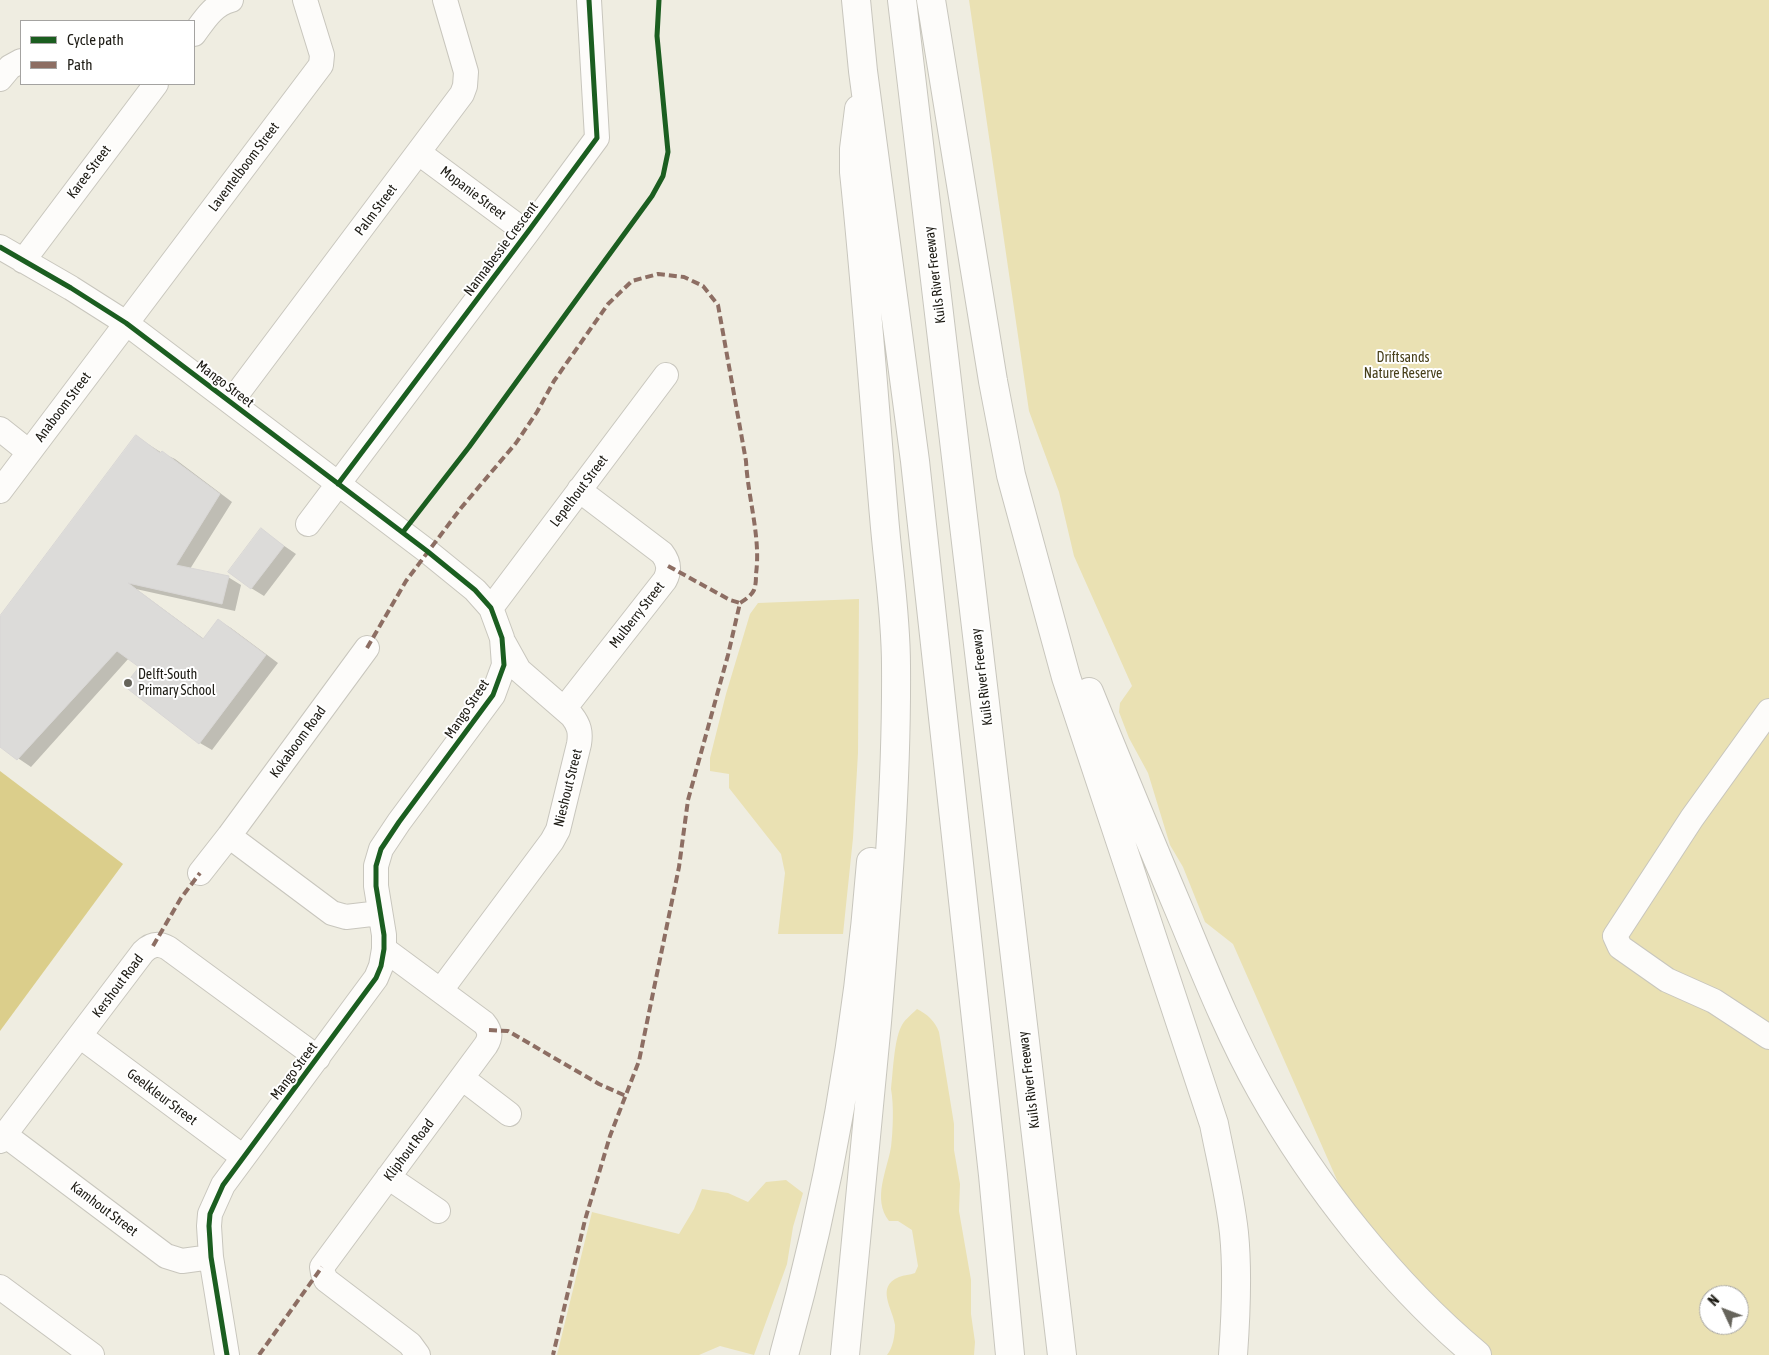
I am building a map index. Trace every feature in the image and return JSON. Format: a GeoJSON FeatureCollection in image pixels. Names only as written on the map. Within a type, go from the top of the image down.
{"type":"FeatureCollection","features":[{"type":"Feature","properties":{"kind":"highway"},"geometry":{"type":"LineString","coordinates":[[856,0],[863,71],[915,461],[992,1165],[1010,1355]]}},
{"type":"Feature","properties":{"kind":"highway","name":"Kuils River Freeway"},"geometry":{"type":"LineString","coordinates":[[902,0],[1062,1355]]}},
{"type":"Feature","properties":{"kind":"highway"},"geometry":{"type":"LineString","coordinates":[[932,0],[993,381],[1011,474],[1066,678],[1214,1124],[1227,1185],[1234,1233],[1237,1311],[1233,1355]]}},
{"type":"Feature","properties":{"kind":"highway"},"geometry":{"type":"LineString","coordinates":[[845,1355],[885,928],[894,776],[896,664],[894,612],[854,164],[863,71]]}},
{"type":"Feature","properties":{"kind":"highway"},"geometry":{"type":"LineString","coordinates":[[784,1355],[818,1220],[836,1135],[856,1003],[870,883],[881,734],[884,515]]}},
{"type":"Feature","properties":{"kind":"highway"},"geometry":{"type":"LineString","coordinates":[[1040,578],[1207,977],[1235,1041],[1261,1090],[1303,1158],[1375,1254],[1426,1308],[1477,1355]]}},
{"type":"Feature","properties":{"kind":"street"},"geometry":{"type":"LineString","coordinates":[[195,33],[214,8],[231,0]]}},
{"type":"Feature","properties":{"kind":"street","name":"Laventelboom Street"},"geometry":{"type":"LineString","coordinates":[[126,323],[321,65],[322,55],[305,0]]}},
{"type":"Feature","properties":{"kind":"street","name":"Palm Street"},"geometry":{"type":"LineString","coordinates":[[231,402],[458,101],[465,86],[466,72],[445,0]]}},
{"type":"Feature","properties":{"kind":"street","name":"Nannabessie Crescent"},"geometry":{"type":"LineString","coordinates":[[308,524],[527,234],[597,138],[589,0]]}},
{"type":"Feature","properties":{"kind":"street"},"geometry":{"type":"LineString","coordinates":[[0,79],[10,67],[20,61]]}},
{"type":"Feature","properties":{"kind":"street","name":"Karee Street"},"geometry":{"type":"LineString","coordinates":[[23,261],[155,85]]}},
{"type":"Feature","properties":{"kind":"street","name":"Mopanie Street"},"geometry":{"type":"LineString","coordinates":[[419,153],[527,234]]}},
{"type":"Feature","properties":{"kind":"street","name":"Mango Street"},"geometry":{"type":"LineString","coordinates":[[0,247],[71,288],[126,323],[460,577],[491,608],[502,638],[504,665],[493,695],[381,849],[376,866],[376,886],[384,949],[381,966],[376,978],[223,1185],[210,1214],[209,1226],[212,1257],[227,1355]]}},
{"type":"Feature","properties":{"kind":"street","name":"Anaboom Street"},"geometry":{"type":"LineString","coordinates":[[0,491],[126,323]]}},
{"type":"Feature","properties":{"kind":"street","name":"Lepelhout Street"},"geometry":{"type":"LineString","coordinates":[[491,608],[666,375]]}},
{"type":"Feature","properties":{"kind":"street"},"geometry":{"type":"LineString","coordinates":[[0,429],[30,452]]}},
{"type":"Feature","properties":{"kind":"street","name":"Mulberry Street"},"geometry":{"type":"LineString","coordinates":[[564,708],[665,580],[668,570],[666,559],[662,553],[579,490]]}},
{"type":"Feature","properties":{"kind":"street","name":"Nieshout Street"},"geometry":{"type":"LineString","coordinates":[[441,990],[543,854],[558,830],[580,738],[576,721],[564,708],[528,680],[519,670],[502,638]]}},
{"type":"Feature","properties":{"kind":"street","name":"Kokaboom Road"},"geometry":{"type":"LineString","coordinates":[[200,873],[367,648]]}},
{"type":"Feature","properties":{"kind":"street"},"geometry":{"type":"LineString","coordinates":[[1769,711],[1692,818],[1615,936],[1620,947],[1666,980],[1714,1001],[1769,1037]]}},
{"type":"Feature","properties":{"kind":"street"},"geometry":{"type":"LineString","coordinates":[[229,836],[332,913],[346,917],[380,913]]}},
{"type":"Feature","properties":{"kind":"street","name":"Kershout Road"},"geometry":{"type":"LineString","coordinates":[[3,1138],[143,952],[149,947],[158,945],[168,948],[318,1058]]}},
{"type":"Feature","properties":{"kind":"street","name":"Kliphout Road"},"geometry":{"type":"LineString","coordinates":[[384,949],[484,1023],[489,1030],[489,1041],[322,1267],[326,1280],[410,1344],[418,1355]]}},
{"type":"Feature","properties":{"kind":"street","name":"Geelkleur Street"},"geometry":{"type":"LineString","coordinates":[[80,1036],[244,1158]]}},
{"type":"Feature","properties":{"kind":"street"},"geometry":{"type":"LineString","coordinates":[[462,1078],[509,1114]]}},
{"type":"Feature","properties":{"kind":"street","name":"Kamhout Street"},"geometry":{"type":"LineString","coordinates":[[3,1138],[166,1256],[182,1261],[212,1257]]}},
{"type":"Feature","properties":{"kind":"street"},"geometry":{"type":"LineString","coordinates":[[388,1177],[438,1211]]}},
{"type":"Feature","properties":{"kind":"street"},"geometry":{"type":"LineString","coordinates":[[0,1287],[92,1355]]}},
{"type":"Feature","properties":{"kind":"green space","name":"Driftsands Nature Reserve"},"geometry":{"type":"Polygon","coordinates":[[[969,0],[1769,0],[1769,1355],[1484,1355],[1374,1264],[1233,944],[1205,922],[1183,867],[1170,845],[1148,773],[1129,738],[1119,712],[1120,703],[1132,686],[1074,556],[1059,492],[1029,411],[969,0]]]}},
{"type":"Feature","properties":{"kind":"green space"},"geometry":{"type":"Polygon","coordinates":[[[859,599],[858,753],[853,838],[843,934],[778,934],[785,873],[781,854],[729,788],[729,774],[710,771],[710,758],[726,694],[750,614],[758,603],[859,599]]]}},
{"type":"Feature","properties":{"kind":"green space"},"geometry":{"type":"Polygon","coordinates":[[[917,1009],[930,1018],[939,1032],[954,1124],[954,1150],[960,1184],[959,1211],[971,1280],[971,1314],[975,1342],[974,1355],[887,1355],[891,1349],[895,1333],[894,1319],[887,1299],[888,1286],[899,1277],[915,1273],[918,1266],[912,1230],[898,1221],[889,1221],[884,1212],[881,1194],[892,1141],[893,1110],[891,1089],[897,1040],[902,1024],[917,1009]]]}},
{"type":"Feature","properties":{"kind":"green space"},"geometry":{"type":"Polygon","coordinates":[[[786,1180],[803,1193],[793,1227],[787,1264],[754,1355],[720,1346],[699,1355],[557,1355],[592,1212],[679,1234],[694,1209],[702,1189],[728,1193],[748,1202],[766,1182],[786,1180]]]}},
{"type":"Feature","properties":{"kind":"shaded area"},"geometry":{"type":"Polygon","coordinates":[[[0,771],[123,864],[0,1031],[0,771]]]}},
{"type":"Feature","properties":{"kind":"building"},"geometry":{"type":"Polygon","coordinates":[[[136,435],[160,453],[162,451],[220,494],[176,565],[229,576],[222,604],[128,583],[203,639],[218,619],[266,655],[199,744],[124,686],[139,667],[117,651],[17,760],[0,747],[0,616],[136,435]]]}},
{"type":"Feature","properties":{"kind":"building"},"geometry":{"type":"Polygon","coordinates":[[[261,528],[284,546],[251,589],[228,572],[261,528]]]}},
{"type":"Feature","properties":{"kind":"marked path"},"geometry":{"type":"LineString","coordinates":[[367,648],[406,581],[461,508],[516,443],[537,412],[554,381],[608,304],[632,281],[658,274],[684,277],[703,286],[718,305],[746,461],[756,532],[756,584],[751,594],[740,603],[728,655],[688,800],[679,867],[639,1061],[610,1136],[585,1220],[553,1355]]}},
{"type":"Feature","properties":{"kind":"marked path"},"geometry":{"type":"LineString","coordinates":[[668,566],[730,600],[740,603]]}},
{"type":"Feature","properties":{"kind":"marked path"},"geometry":{"type":"LineString","coordinates":[[153,946],[181,898],[200,873]]}},
{"type":"Feature","properties":{"kind":"marked path"},"geometry":{"type":"LineString","coordinates":[[489,1030],[508,1031],[599,1084],[626,1096]]}},
{"type":"Feature","properties":{"kind":"marked path"},"geometry":{"type":"LineString","coordinates":[[259,1355],[322,1267]]}},
{"type":"Feature","properties":{"kind":"cycle path"},"geometry":{"type":"LineString","coordinates":[[338,484],[597,138],[589,0]]}},
{"type":"Feature","properties":{"kind":"cycle path"},"geometry":{"type":"LineString","coordinates":[[403,532],[469,447],[652,196],[663,176],[668,152],[657,36],[659,0]]}},
{"type":"Feature","properties":{"kind":"cycle path"},"geometry":{"type":"LineString","coordinates":[[0,247],[71,288],[126,323],[427,551],[475,590],[491,608],[502,638],[504,665],[493,695],[381,849],[376,866],[376,886],[384,935],[384,949],[381,966],[376,978],[223,1185],[210,1214],[211,1257],[227,1355]]}},
{"type":"Feature","properties":{"kind":"place","name":"Delft-South Primary School"},"geometry":{"type":"Point","coordinates":[128,683]}}]}
